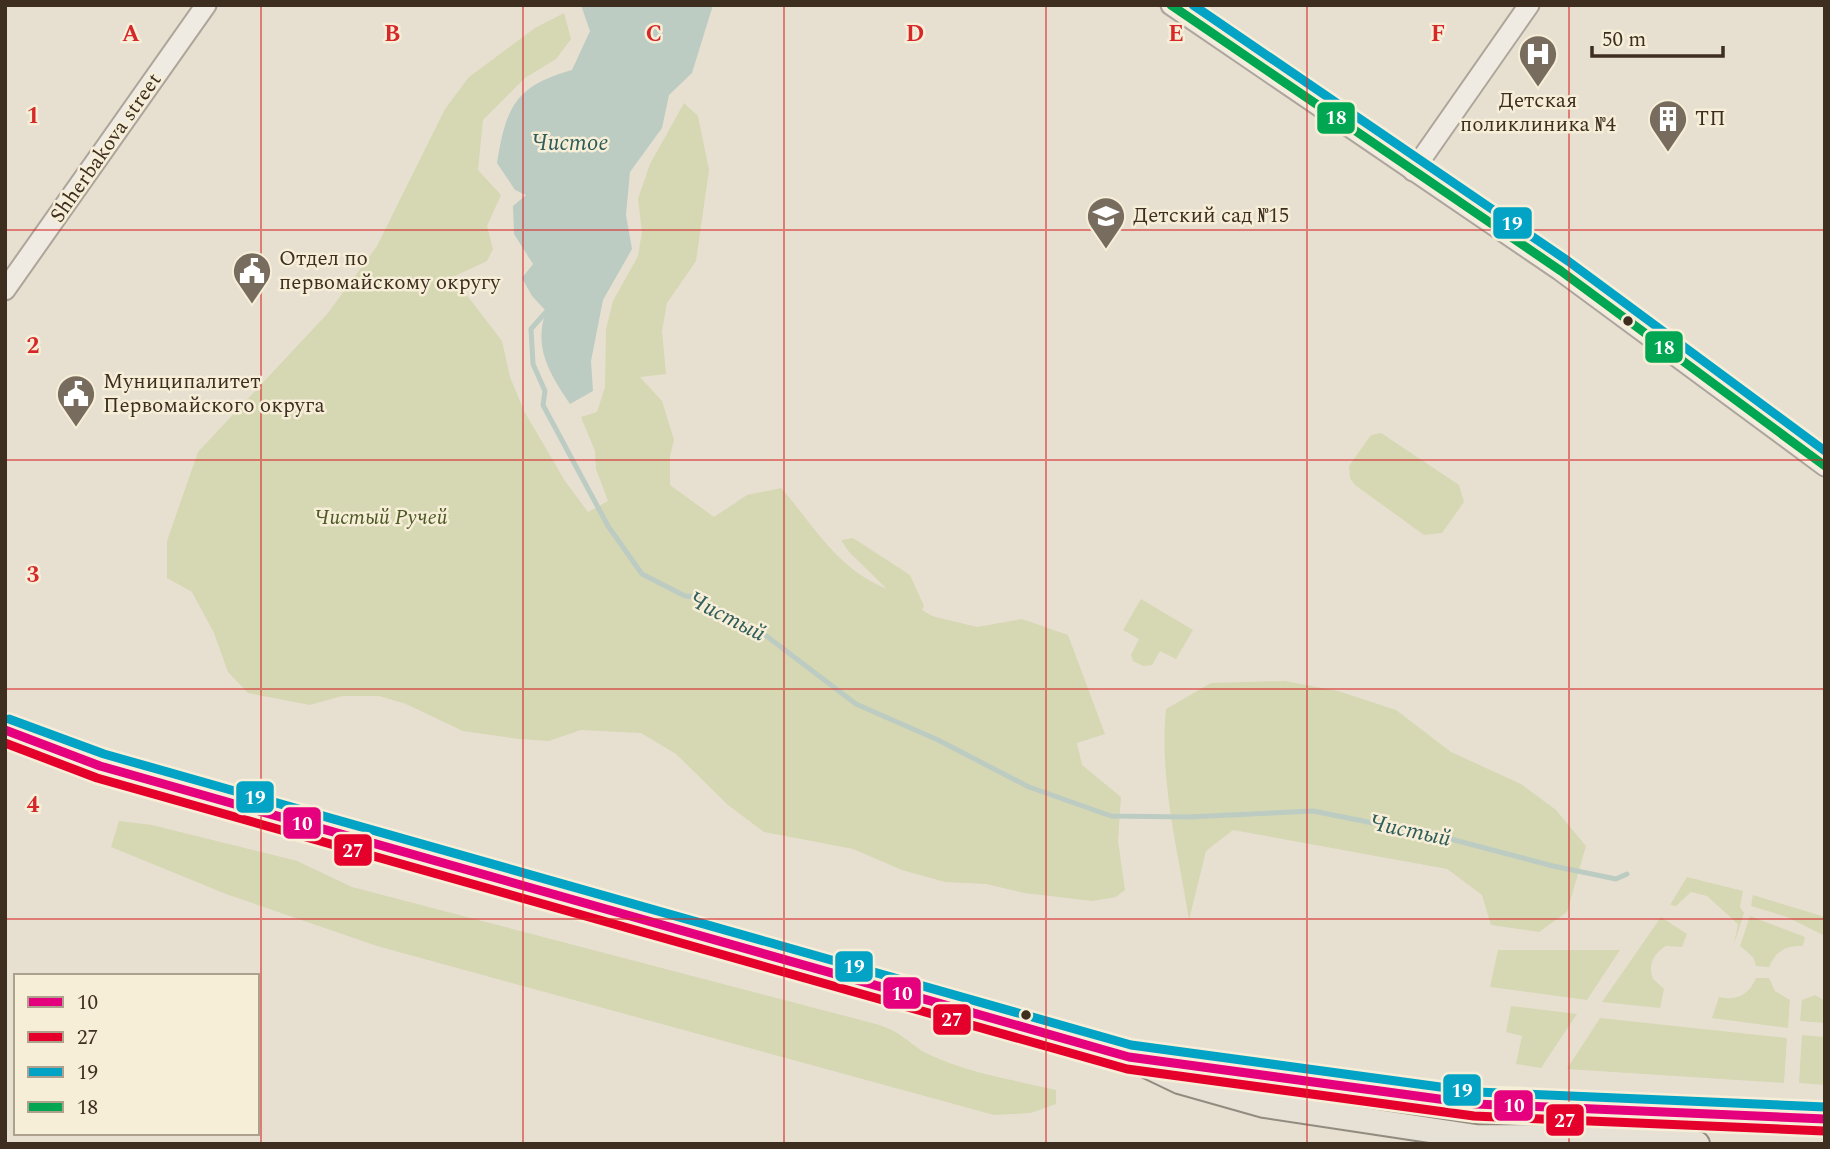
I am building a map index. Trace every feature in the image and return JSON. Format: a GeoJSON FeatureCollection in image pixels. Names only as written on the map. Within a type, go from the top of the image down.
{"type":"FeatureCollection","features":[{"type":"Feature","properties":{"kind":"main road"},"geometry":{"type":"LineString","coordinates":[[5,730],[100,766],[1129,1057],[1179,1081],[1264,1105],[1476,1137],[1626,1138],[1696,1144]]}},
{"type":"Feature","properties":{"kind":"main road"},"geometry":{"type":"LineString","coordinates":[[1129,1057],[1184,1062],[1476,1104],[1624,1108],[1825,1119]]}},
{"type":"Feature","properties":{"kind":"main road"},"geometry":{"type":"LineString","coordinates":[[1264,1105],[1254,1093],[1254,1088],[1271,1076]]}},
{"type":"Feature","properties":{"kind":"street","name":"Shherbakova street"},"geometry":{"type":"LineString","coordinates":[[5,290],[205,5]]}},
{"type":"Feature","properties":{"kind":"street"},"geometry":{"type":"LineString","coordinates":[[1171,5],[1561,271],[1825,466]]}},
{"type":"Feature","properties":{"kind":"street"},"geometry":{"type":"LineString","coordinates":[[1413,171],[1529,5]]}},
{"type":"Feature","properties":{"kind":"green space","name":"Чистый Ручей"},"geometry":{"type":"Polygon","coordinates":[[[564,13],[571,39],[556,59],[525,78],[483,120],[478,170],[501,195],[487,226],[493,249],[487,261],[453,277],[502,341],[510,377],[524,411],[565,481],[588,512],[608,501],[596,469],[595,451],[581,417],[597,412],[605,387],[606,329],[613,301],[638,256],[642,232],[638,199],[650,164],[684,103],[698,116],[709,170],[696,261],[667,303],[662,331],[666,374],[640,377],[662,401],[674,440],[670,456],[670,485],[714,517],[747,495],[781,488],[828,546],[854,570],[887,589],[849,552],[841,540],[853,538],[910,575],[924,606],[922,610],[932,616],[977,627],[1022,619],[1068,635],[1105,734],[1077,743],[1082,765],[1121,797],[1118,841],[1125,890],[1116,897],[1092,901],[1024,893],[986,884],[945,882],[902,870],[853,849],[764,832],[728,805],[676,754],[641,733],[581,730],[549,741],[519,739],[463,731],[406,704],[379,696],[342,696],[310,705],[248,693],[228,672],[214,633],[192,592],[167,578],[167,541],[198,452],[328,313],[377,246],[445,109],[469,77],[535,28],[564,13]]]}},
{"type":"Feature","properties":{"kind":"green space"},"geometry":{"type":"Polygon","coordinates":[[[1381,433],[1459,485],[1464,502],[1442,533],[1424,535],[1355,485],[1350,478],[1349,466],[1371,435],[1381,433]]]}},
{"type":"Feature","properties":{"kind":"green space"},"geometry":{"type":"Polygon","coordinates":[[[1141,599],[1193,630],[1176,659],[1160,651],[1152,665],[1143,666],[1133,661],[1131,655],[1139,639],[1123,630],[1141,599]]]}},
{"type":"Feature","properties":{"kind":"green space"},"geometry":{"type":"Polygon","coordinates":[[[1285,681],[1338,691],[1396,710],[1451,752],[1521,784],[1556,810],[1586,846],[1567,912],[1539,932],[1491,925],[1482,895],[1447,869],[1233,830],[1206,851],[1189,920],[1167,789],[1166,709],[1211,683],[1285,681]]]}},
{"type":"Feature","properties":{"kind":"green space"},"geometry":{"type":"Polygon","coordinates":[[[119,821],[152,825],[297,861],[352,887],[876,1024],[899,1034],[921,1050],[943,1061],[1056,1090],[1056,1104],[1031,1113],[994,1115],[377,946],[226,894],[111,847],[119,821]]]}},
{"type":"Feature","properties":{"kind":"green space"},"geometry":{"type":"Polygon","coordinates":[[[1687,877],[1743,891],[1740,907],[1744,913],[1734,944],[1738,924],[1707,896],[1691,892],[1676,906],[1670,905],[1687,877]]]}},
{"type":"Feature","properties":{"kind":"green space"},"geometry":{"type":"Polygon","coordinates":[[[1753,895],[1825,917],[1825,936],[1787,917],[1751,906],[1753,895]]]}},
{"type":"Feature","properties":{"kind":"green space"},"geometry":{"type":"Polygon","coordinates":[[[1750,916],[1805,937],[1803,946],[1782,950],[1769,967],[1756,966],[1753,957],[1740,946],[1750,916]]]}},
{"type":"Feature","properties":{"kind":"green space"},"geometry":{"type":"Polygon","coordinates":[[[1661,917],[1687,934],[1682,947],[1666,946],[1653,960],[1653,979],[1664,989],[1660,1008],[1602,1002],[1661,917]]]}},
{"type":"Feature","properties":{"kind":"green space"},"geometry":{"type":"Polygon","coordinates":[[[1498,950],[1620,950],[1587,1000],[1490,987],[1498,950]]]}},
{"type":"Feature","properties":{"kind":"green space"},"geometry":{"type":"Polygon","coordinates":[[[1756,978],[1769,978],[1775,991],[1790,1000],[1788,1028],[1712,1018],[1719,997],[1731,998],[1746,993],[1756,978]]]}},
{"type":"Feature","properties":{"kind":"green space"},"geometry":{"type":"Polygon","coordinates":[[[1815,995],[1825,1001],[1825,1023],[1800,1021],[1802,1000],[1815,995]]]}},
{"type":"Feature","properties":{"kind":"green space"},"geometry":{"type":"Polygon","coordinates":[[[1511,1006],[1577,1014],[1541,1068],[1516,1064],[1522,1036],[1506,1032],[1511,1006]]]}},
{"type":"Feature","properties":{"kind":"green space"},"geometry":{"type":"Polygon","coordinates":[[[1600,1018],[1787,1038],[1784,1083],[1567,1069],[1600,1018]]]}},
{"type":"Feature","properties":{"kind":"green space"},"geometry":{"type":"Polygon","coordinates":[[[1802,1035],[1825,1037],[1825,1085],[1799,1083],[1802,1035]]]}},
{"type":"Feature","properties":{"kind":"water","name":"Чистое"},"geometry":{"type":"Polygon","coordinates":[[[581,5],[713,5],[692,73],[669,95],[662,128],[630,172],[626,215],[632,249],[603,300],[591,361],[593,391],[570,404],[550,371],[543,349],[542,324],[546,311],[532,296],[522,278],[533,264],[514,234],[513,206],[526,195],[515,190],[497,163],[504,127],[516,102],[538,83],[572,70],[590,31],[581,5]]]}},
{"type":"Feature","properties":{"kind":"waterway","name":"Чистый"},"geometry":{"type":"LineString","coordinates":[[546,312],[531,329],[533,364],[545,391],[543,405],[608,526],[642,574],[685,596],[697,597],[760,631],[856,704],[938,740],[1029,787],[1111,816],[1189,817],[1313,811],[1443,837],[1553,866],[1616,879],[1627,874]]}},
{"type":"Feature","properties":{"kind":"transit line","name":"18"},"geometry":{"type":"LineString","coordinates":[[1171,5],[1561,271],[1825,466]]}},
{"type":"Feature","properties":{"kind":"transit line","name":"19"},"geometry":{"type":"LineString","coordinates":[[1193,5],[1568,261],[1825,451]]}},
{"type":"Feature","properties":{"kind":"transit line","name":"19"},"geometry":{"type":"LineString","coordinates":[[9,719],[104,754],[1131,1045],[1477,1092],[1825,1107]]}},
{"type":"Feature","properties":{"kind":"transit line","name":"10"},"geometry":{"type":"LineString","coordinates":[[5,730],[100,766],[1129,1057],[1476,1104],[1825,1119]]}},
{"type":"Feature","properties":{"kind":"transit line","name":"27"},"geometry":{"type":"LineString","coordinates":[[5,743],[97,778],[1127,1069],[1474,1116],[1824,1131]]}},
{"type":"Feature","properties":{"kind":"place","name":"Детская поликлиника №4"},"geometry":{"type":"Point","coordinates":[1538,88]}},
{"type":"Feature","properties":{"kind":"place","name":"ТП"},"geometry":{"type":"Point","coordinates":[1668,153]}},
{"type":"Feature","properties":{"kind":"place","name":"Детский сад №15"},"geometry":{"type":"Point","coordinates":[1106,250]}},
{"type":"Feature","properties":{"kind":"place","name":"Отдел по первомайскому округу"},"geometry":{"type":"Point","coordinates":[252,305]}},
{"type":"Feature","properties":{"kind":"place","name":"Муниципалитет Первомайского округа"},"geometry":{"type":"Point","coordinates":[76,428]}}]}
